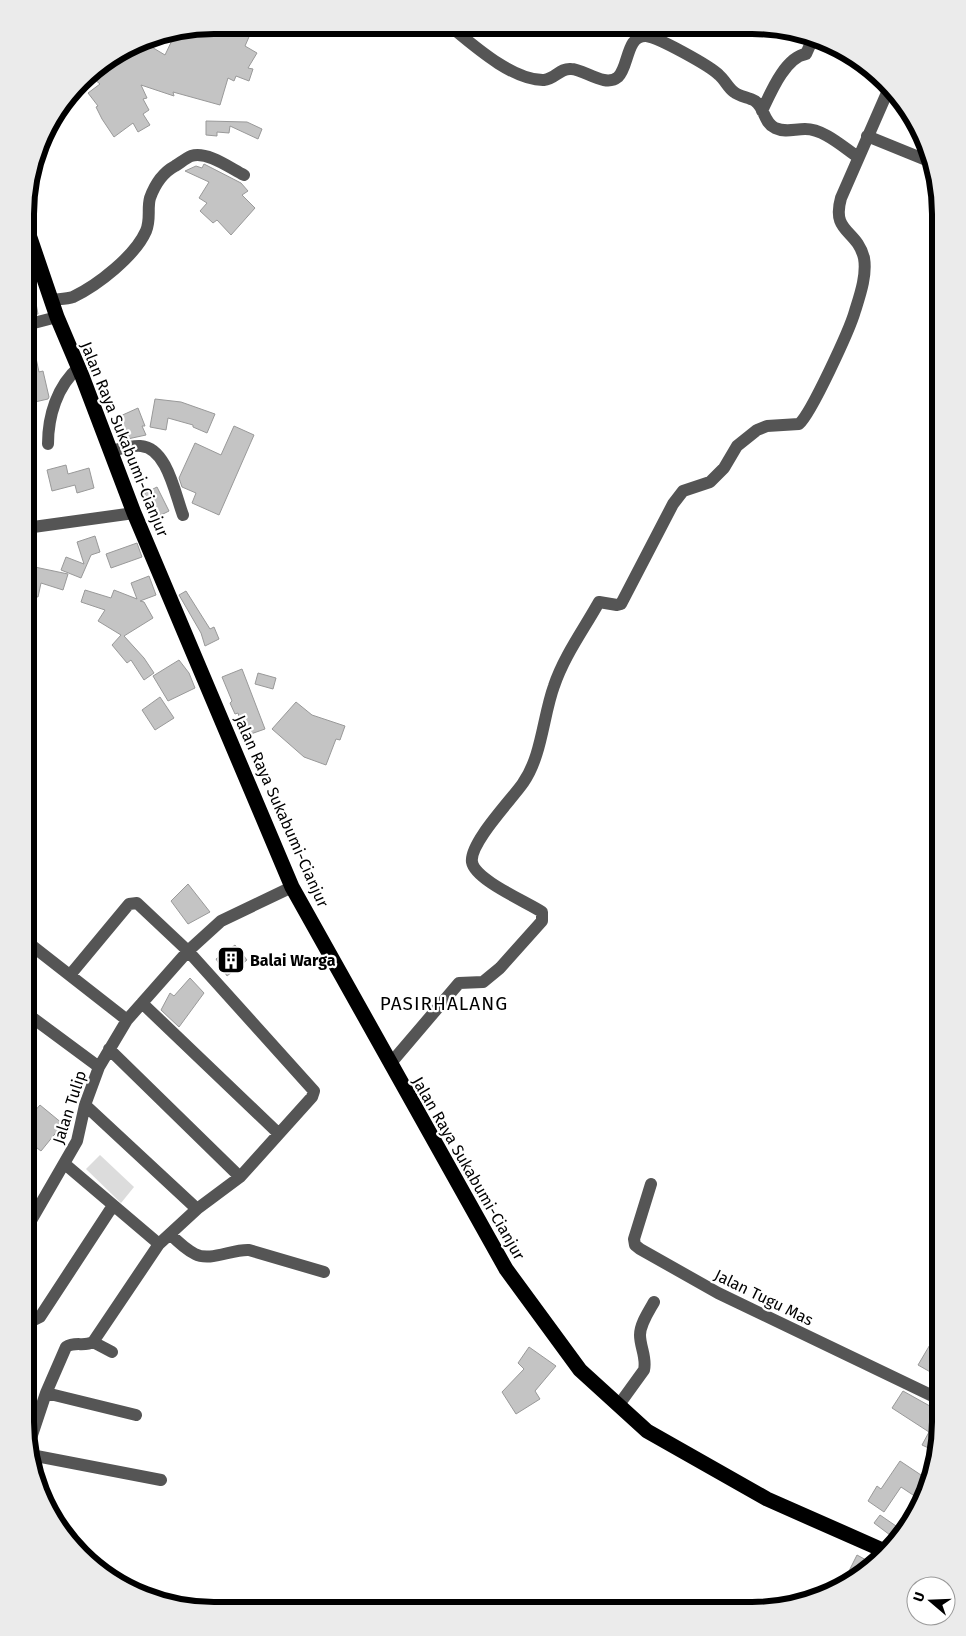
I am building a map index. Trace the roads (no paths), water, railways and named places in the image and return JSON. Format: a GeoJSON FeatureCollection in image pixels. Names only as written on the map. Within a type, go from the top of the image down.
{"type":"FeatureCollection","features":[{"type":"Feature","properties":{"kind":"highway","name":"Jalan Raya Sukabumi-Cianjur"},"geometry":{"type":"LineString","coordinates":[[34,252],[57,317],[79,367],[134,513],[292,886],[506,1269],[580,1370],[618,1406],[655,1436],[767,1499],[881,1549]]}},
{"type":"Feature","properties":{"kind":"street"},"geometry":{"type":"LineString","coordinates":[[461,34],[512,72],[535,80],[554,78],[562,71],[571,69],[603,79],[614,79],[621,73],[632,43],[640,36],[646,36],[673,47],[718,73],[734,92],[755,101],[765,119],[774,127],[786,131],[805,129],[814,131],[858,157]]}},
{"type":"Feature","properties":{"kind":"street"},"geometry":{"type":"LineString","coordinates":[[762,111],[780,75],[796,58],[806,54],[811,43]]}},
{"type":"Feature","properties":{"kind":"street"},"geometry":{"type":"LineString","coordinates":[[390,1064],[459,983],[483,982],[500,968],[542,921],[542,912],[502,890],[478,872],[472,862],[473,855],[491,823],[523,784],[532,768],[554,684],[599,602],[621,604],[673,504],[683,491],[710,482],[724,468],[737,446],[757,430],[767,426],[799,424],[810,408],[855,313],[863,282],[864,259],[860,248],[838,220],[837,211],[858,157],[887,93]]}},
{"type":"Feature","properties":{"kind":"street"},"geometry":{"type":"LineString","coordinates":[[867,136],[924,159]]}},
{"type":"Feature","properties":{"kind":"street"},"geometry":{"type":"LineString","coordinates":[[51,300],[71,298],[94,285],[120,263],[136,246],[147,228],[151,211],[150,200],[155,188],[159,179],[169,169],[191,156],[198,156],[214,159],[244,175]]}},
{"type":"Feature","properties":{"kind":"street"},"geometry":{"type":"LineString","coordinates":[[34,323],[57,317]]}},
{"type":"Feature","properties":{"kind":"street"},"geometry":{"type":"LineString","coordinates":[[48,444],[48,423],[57,399],[67,377],[79,367]]}},
{"type":"Feature","properties":{"kind":"street"},"geometry":{"type":"LineString","coordinates":[[110,451],[140,446],[156,452],[163,461],[183,515]]}},
{"type":"Feature","properties":{"kind":"street"},"geometry":{"type":"LineString","coordinates":[[34,527],[134,513]]}},
{"type":"Feature","properties":{"kind":"street","name":"Jalan Tulip"},"geometry":{"type":"LineString","coordinates":[[34,1215],[66,1165],[77,1142],[85,1105],[99,1067],[126,1020],[188,951],[221,921],[292,886]]}},
{"type":"Feature","properties":{"kind":"street"},"geometry":{"type":"LineString","coordinates":[[34,1429],[46,1393],[66,1347],[73,1344],[87,1346],[93,1342],[159,1244],[197,1209],[240,1177],[312,1097],[314,1091],[312,1086],[188,951],[137,903],[132,902],[70,975]]}},
{"type":"Feature","properties":{"kind":"street"},"geometry":{"type":"LineString","coordinates":[[34,947],[126,1020]]}},
{"type":"Feature","properties":{"kind":"street"},"geometry":{"type":"LineString","coordinates":[[142,1003],[278,1133]]}},
{"type":"Feature","properties":{"kind":"street"},"geometry":{"type":"LineString","coordinates":[[34,1019],[99,1067]]}},
{"type":"Feature","properties":{"kind":"street"},"geometry":{"type":"LineString","coordinates":[[108,1049],[240,1177]]}},
{"type":"Feature","properties":{"kind":"street"},"geometry":{"type":"LineString","coordinates":[[85,1105],[197,1209]]}},
{"type":"Feature","properties":{"kind":"street"},"geometry":{"type":"LineString","coordinates":[[66,1165],[112,1207],[159,1244]]}},
{"type":"Feature","properties":{"kind":"street","name":"Jalan Tugu Mas"},"geometry":{"type":"LineString","coordinates":[[651,1184],[634,1239],[635,1245],[640,1249],[718,1293],[932,1396]]}},
{"type":"Feature","properties":{"kind":"street"},"geometry":{"type":"LineString","coordinates":[[34,1320],[40,1316],[112,1207]]}},
{"type":"Feature","properties":{"kind":"street"},"geometry":{"type":"LineString","coordinates":[[170,1234],[190,1251],[203,1257],[239,1249],[249,1250],[324,1272]]}},
{"type":"Feature","properties":{"kind":"street"},"geometry":{"type":"LineString","coordinates":[[618,1406],[644,1370],[646,1364],[640,1335],[654,1302]]}},
{"type":"Feature","properties":{"kind":"street"},"geometry":{"type":"LineString","coordinates":[[93,1342],[112,1352]]}},
{"type":"Feature","properties":{"kind":"street"},"geometry":{"type":"LineString","coordinates":[[46,1393],[136,1415]]}},
{"type":"Feature","properties":{"kind":"street"},"geometry":{"type":"LineString","coordinates":[[37,1456],[161,1480]]}},
{"type":"Feature","properties":{"kind":"place","name":"Balai Warga"},"geometry":{"type":"Point","coordinates":[231,960]}},
{"type":"Feature","properties":{"kind":"district","name":"PASIRHALANG"},"geometry":{"type":"Point","coordinates":[444,1003]}}]}
